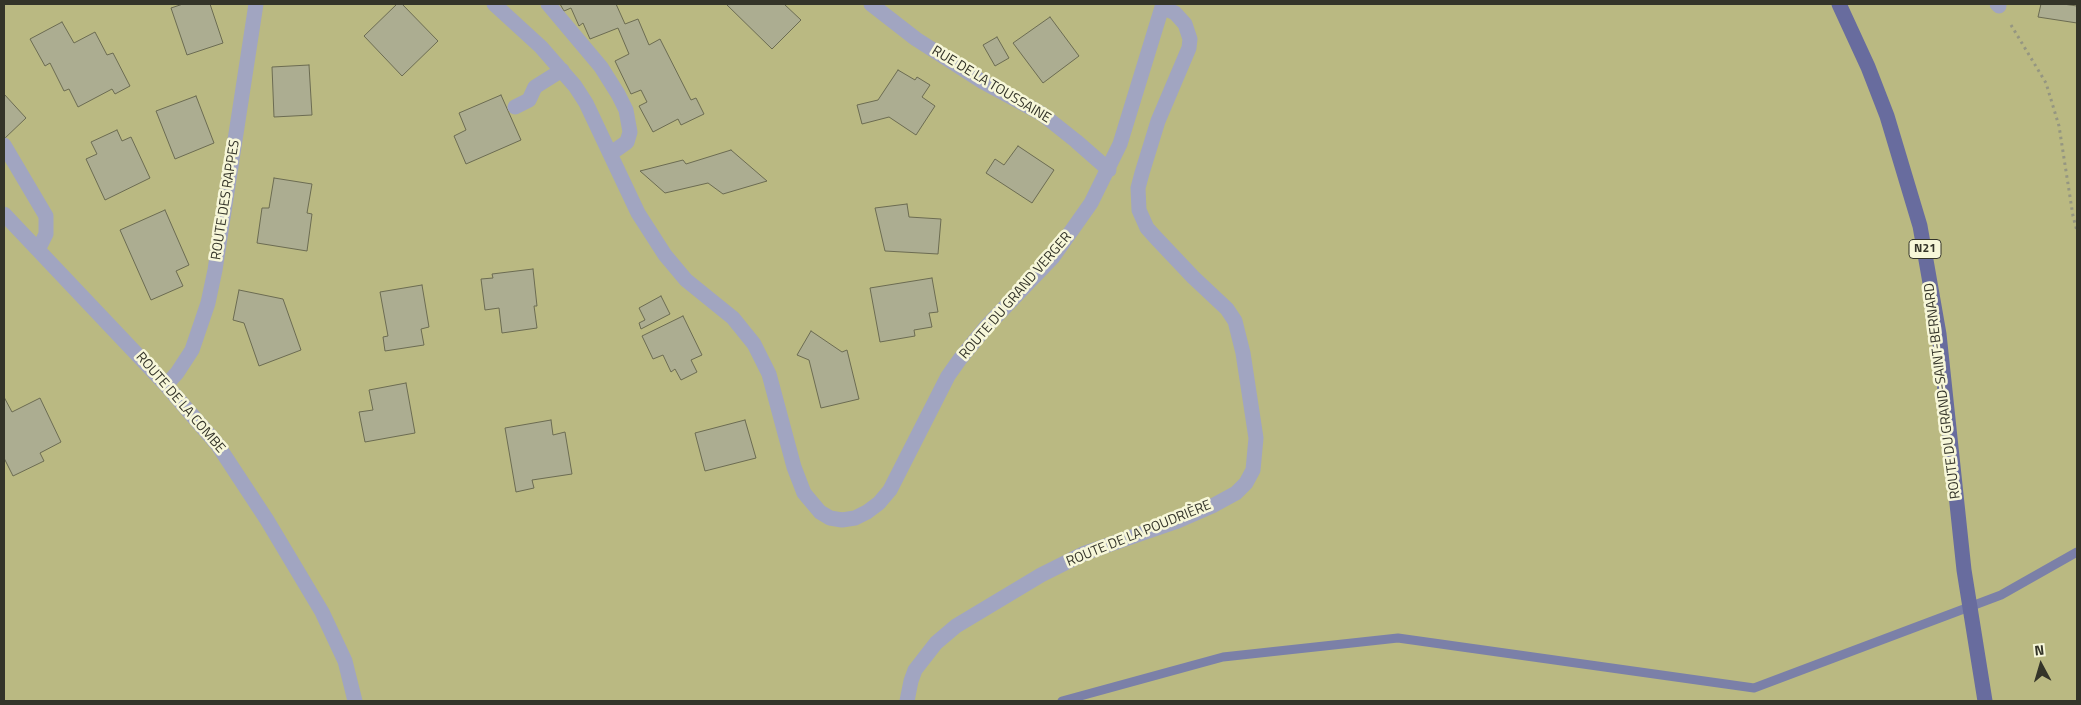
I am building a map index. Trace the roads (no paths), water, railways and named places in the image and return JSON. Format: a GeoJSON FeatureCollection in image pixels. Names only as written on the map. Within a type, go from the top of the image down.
{"type":"FeatureCollection","features":[{"type":"Feature","properties":{"kind":"main road","name":"ROUTE DU GRAND-SAINT-BERNARD"},"geometry":{"type":"LineString","coordinates":[[1839,4],[1868,67],[1887,116],[1920,226],[1939,334],[1957,508],[1975,644],[1985,701]]}},
{"type":"Feature","properties":{"kind":"street","name":"ROUTE DES RAPPES"},"geometry":{"type":"LineString","coordinates":[[166,384],[177,373],[192,350],[208,303],[256,4]]}},
{"type":"Feature","properties":{"kind":"street","name":"ROUTE DU GRAND VERGER"},"geometry":{"type":"LineString","coordinates":[[494,4],[534,40],[562,70],[586,103],[638,213],[665,255],[686,280],[733,318],[754,344],[769,374],[794,467],[804,493],[820,512],[830,518],[842,520],[855,518],[867,512],[879,503],[890,490],[945,382],[960,359],[982,332],[1053,257],[1091,203],[1109,170],[1131,113],[1162,5]]}},
{"type":"Feature","properties":{"kind":"street"},"geometry":{"type":"LineString","coordinates":[[548,4],[601,67],[626,110],[630,132],[627,142],[610,154]]}},
{"type":"Feature","properties":{"kind":"street","name":"RUE DE LA TOUSSAINE"},"geometry":{"type":"LineString","coordinates":[[871,4],[916,38],[983,82],[1042,114],[1076,140],[1109,170]]}},
{"type":"Feature","properties":{"kind":"street","name":"ROUTE DE LA POUDRIÈRE"},"geometry":{"type":"LineString","coordinates":[[907,701],[915,670],[936,643],[956,626],[1041,575],[1085,553],[1175,522],[1214,505],[1236,492],[1246,482],[1253,470],[1256,438],[1243,353],[1235,321],[1227,309],[1187,272],[1156,239],[1147,228],[1140,210],[1138,188],[1142,173],[1158,121],[1189,48],[1190,39],[1185,24],[1175,13],[1162,5]]}},
{"type":"Feature","properties":{"kind":"street"},"geometry":{"type":"LineString","coordinates":[[515,107],[529,100],[535,87],[562,70]]}},
{"type":"Feature","properties":{"kind":"street"},"geometry":{"type":"LineString","coordinates":[[4,145],[46,216],[46,234],[38,250]]}},
{"type":"Feature","properties":{"kind":"street","name":"ROUTE DE LA COMBE"},"geometry":{"type":"LineString","coordinates":[[4,214],[166,384],[224,454],[306,585],[332,632],[345,661],[355,701]]}},
{"type":"Feature","properties":{"kind":"waterway"},"geometry":{"type":"LineString","coordinates":[[1062,701],[1223,657],[1398,638],[1754,688],[2001,595],[2077,552]]}}]}
